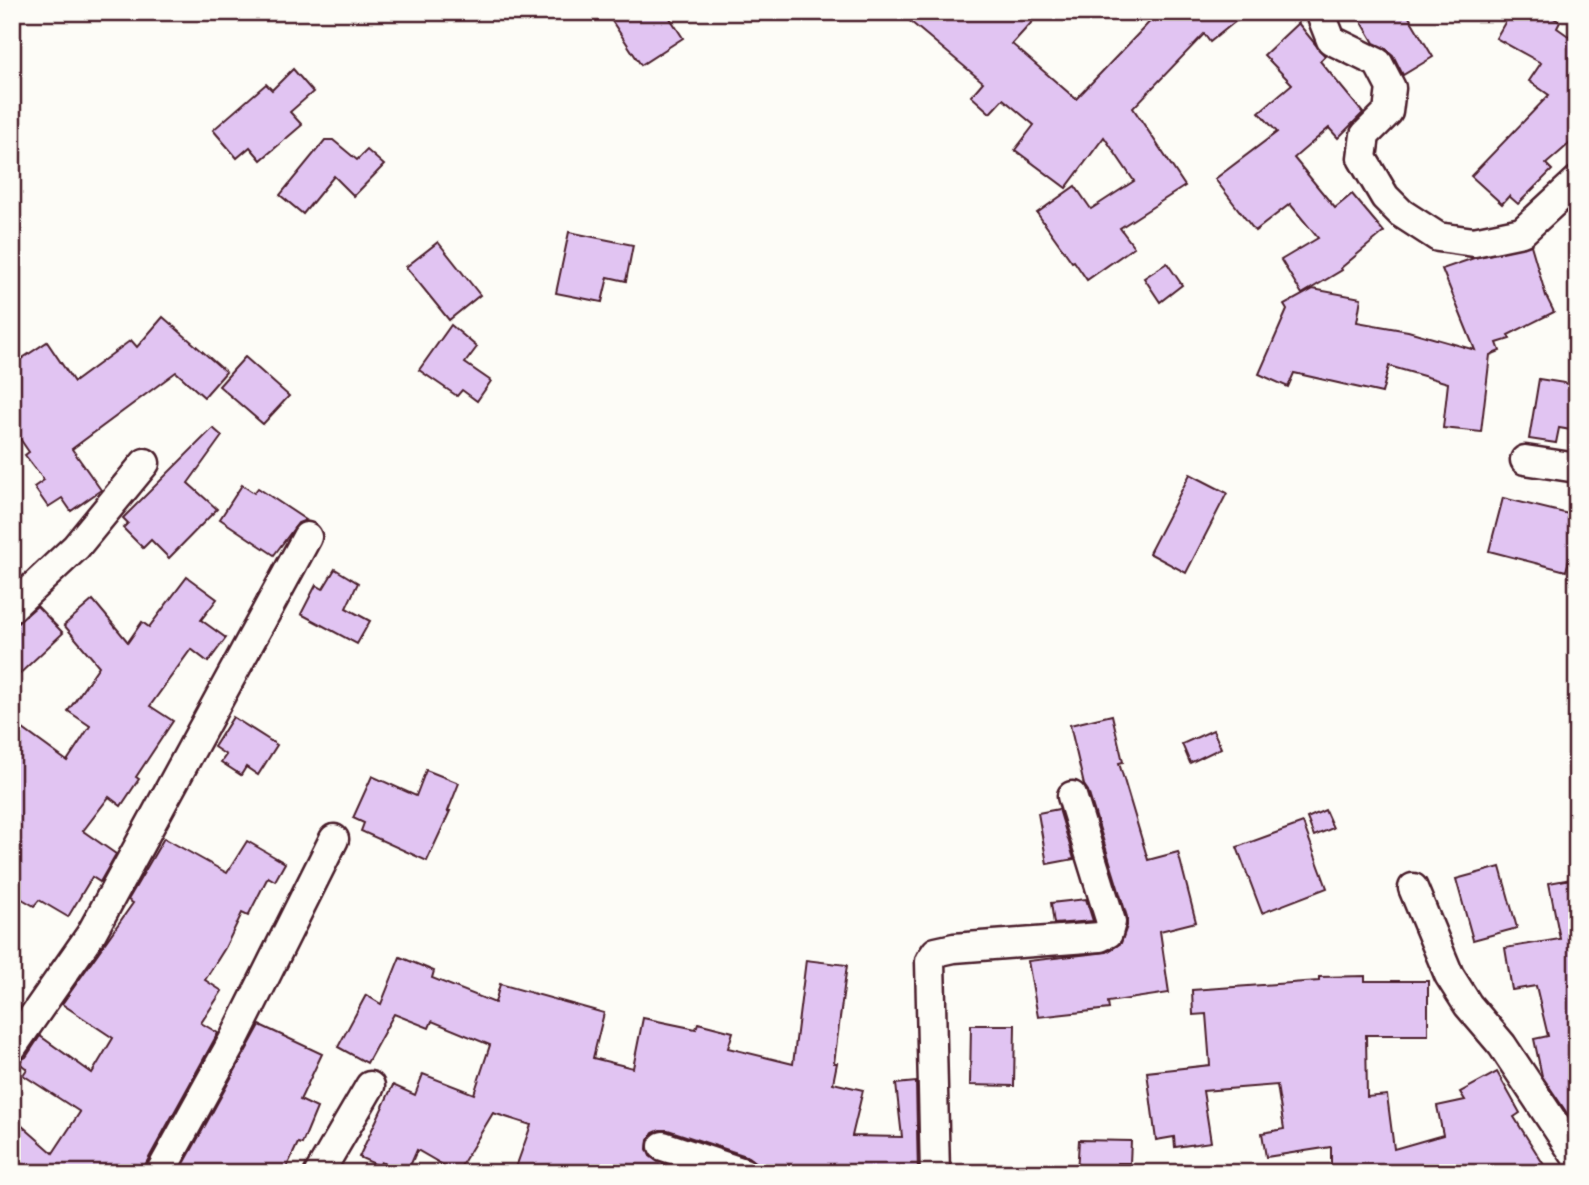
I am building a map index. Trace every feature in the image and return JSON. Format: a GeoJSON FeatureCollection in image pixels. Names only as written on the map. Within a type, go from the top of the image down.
{"type":"FeatureCollection","features":[{"type":"Feature","properties":{"kind":"street"},"geometry":{"type":"LineString","coordinates":[[1320,12],[1331,40],[1378,63],[1391,88],[1388,112],[1365,135],[1362,158],[1385,197],[1401,214],[1438,237],[1474,242],[1522,232],[1577,181]]}},
{"type":"Feature","properties":{"kind":"street"},"geometry":{"type":"LineString","coordinates":[[1525,460],[1577,468]]}},
{"type":"Feature","properties":{"kind":"street"},"geometry":{"type":"LineString","coordinates":[[12,607],[76,547],[145,463]]}},
{"type":"Feature","properties":{"kind":"street"},"geometry":{"type":"LineString","coordinates":[[12,1047],[91,934],[307,537]]}},
{"type":"Feature","properties":{"kind":"street"},"geometry":{"type":"LineString","coordinates":[[935,1173],[930,961],[936,952],[954,948],[1100,937],[1108,933],[1111,922],[1072,796]]}},
{"type":"Feature","properties":{"kind":"street"},"geometry":{"type":"LineString","coordinates":[[160,1173],[235,1037],[334,839]]}},
{"type":"Feature","properties":{"kind":"street"},"geometry":{"type":"LineString","coordinates":[[1413,888],[1449,975],[1468,1005],[1502,1045],[1577,1158]]}},
{"type":"Feature","properties":{"kind":"street"},"geometry":{"type":"LineString","coordinates":[[319,1173],[370,1086]]}},
{"type":"Feature","properties":{"kind":"street"},"geometry":{"type":"LineString","coordinates":[[663,1146],[744,1173]]}},
{"type":"Feature","properties":{"kind":"building"},"geometry":{"type":"Polygon","coordinates":[[[606,12],[666,12],[683,38],[641,65],[606,12]]]}},
{"type":"Feature","properties":{"kind":"building"},"geometry":{"type":"Polygon","coordinates":[[[899,12],[1041,12],[1012,44],[1076,99],[1159,12],[1247,12],[1210,42],[1204,34],[1133,108],[1185,186],[1120,228],[1134,247],[1087,280],[1037,213],[1075,186],[1091,209],[1134,181],[1104,137],[1066,188],[1015,150],[1034,125],[1003,99],[990,113],[971,96],[983,82],[899,12]]]}},
{"type":"Feature","properties":{"kind":"building"},"geometry":{"type":"Polygon","coordinates":[[[1356,12],[1406,12],[1433,57],[1403,75],[1393,55],[1374,43],[1356,12]]]}},
{"type":"Feature","properties":{"kind":"building"},"geometry":{"type":"Polygon","coordinates":[[[1511,12],[1544,12],[1560,22],[1557,28],[1577,42],[1577,137],[1546,164],[1552,170],[1518,204],[1509,196],[1502,204],[1471,176],[1549,95],[1529,81],[1541,63],[1496,38],[1511,12]]]}},
{"type":"Feature","properties":{"kind":"building"},"geometry":{"type":"Polygon","coordinates":[[[1298,23],[1325,56],[1320,61],[1363,113],[1338,138],[1329,128],[1294,158],[1335,208],[1352,194],[1384,232],[1341,268],[1342,270],[1302,294],[1281,260],[1318,238],[1290,204],[1255,231],[1215,179],[1277,132],[1259,112],[1292,84],[1264,55],[1298,23]]]}},
{"type":"Feature","properties":{"kind":"building"},"geometry":{"type":"Polygon","coordinates":[[[293,69],[313,92],[290,112],[302,125],[261,160],[250,147],[237,158],[213,130],[266,84],[272,90],[293,69]]]}},
{"type":"Feature","properties":{"kind":"building"},"geometry":{"type":"Polygon","coordinates":[[[325,140],[333,140],[357,160],[367,150],[384,165],[354,196],[334,176],[303,214],[280,195],[325,140]]]}},
{"type":"Feature","properties":{"kind":"building"},"geometry":{"type":"Polygon","coordinates":[[[569,232],[633,245],[626,281],[608,277],[602,302],[556,293],[569,232]]]}},
{"type":"Feature","properties":{"kind":"building"},"geometry":{"type":"Polygon","coordinates":[[[438,242],[480,295],[449,320],[406,267],[438,242]]]}},
{"type":"Feature","properties":{"kind":"building"},"geometry":{"type":"Polygon","coordinates":[[[1531,245],[1546,296],[1554,312],[1508,335],[1510,339],[1497,343],[1500,351],[1490,355],[1481,432],[1443,428],[1448,383],[1389,366],[1382,393],[1294,373],[1288,387],[1259,374],[1287,310],[1284,305],[1313,289],[1361,298],[1357,322],[1408,331],[1475,350],[1442,269],[1474,258],[1531,245]]]}},
{"type":"Feature","properties":{"kind":"building"},"geometry":{"type":"Polygon","coordinates":[[[1167,263],[1182,285],[1160,302],[1144,278],[1167,263]]]}},
{"type":"Feature","properties":{"kind":"building"},"geometry":{"type":"Polygon","coordinates":[[[163,317],[226,372],[204,397],[176,372],[72,449],[101,490],[71,511],[62,498],[48,507],[34,487],[44,480],[25,455],[29,452],[12,427],[12,365],[47,342],[74,382],[131,340],[137,347],[163,317]]]}},
{"type":"Feature","properties":{"kind":"building"},"geometry":{"type":"Polygon","coordinates":[[[451,325],[477,347],[465,363],[491,381],[477,401],[462,390],[457,396],[419,370],[451,325]]]}},
{"type":"Feature","properties":{"kind":"building"},"geometry":{"type":"Polygon","coordinates":[[[245,357],[289,396],[263,424],[219,386],[245,357]]]}},
{"type":"Feature","properties":{"kind":"building"},"geometry":{"type":"Polygon","coordinates":[[[1539,379],[1577,385],[1571,430],[1559,428],[1556,443],[1529,439],[1539,379]]]}},
{"type":"Feature","properties":{"kind":"building"},"geometry":{"type":"Polygon","coordinates":[[[213,428],[222,436],[188,483],[217,509],[169,558],[151,540],[143,548],[123,528],[128,523],[123,518],[213,428]]]}},
{"type":"Feature","properties":{"kind":"building"},"geometry":{"type":"Polygon","coordinates":[[[1190,474],[1227,493],[1186,573],[1149,553],[1190,474]]]}},
{"type":"Feature","properties":{"kind":"building"},"geometry":{"type":"Polygon","coordinates":[[[242,485],[254,493],[258,488],[306,520],[298,523],[274,555],[220,519],[242,485]]]}},
{"type":"Feature","properties":{"kind":"building"},"geometry":{"type":"Polygon","coordinates":[[[1503,498],[1577,516],[1577,530],[1566,571],[1489,551],[1503,498]]]}},
{"type":"Feature","properties":{"kind":"building"},"geometry":{"type":"Polygon","coordinates":[[[335,569],[358,583],[346,608],[370,621],[357,644],[301,614],[316,585],[323,589],[335,569]]]}},
{"type":"Feature","properties":{"kind":"building"},"geometry":{"type":"Polygon","coordinates":[[[187,577],[217,599],[201,620],[226,638],[208,662],[191,649],[150,706],[173,721],[136,777],[139,779],[121,806],[109,797],[83,831],[116,854],[100,882],[92,877],[68,917],[39,900],[34,906],[12,893],[12,721],[67,761],[90,726],[68,711],[99,666],[64,625],[93,600],[128,642],[142,622],[149,627],[187,577]]]}},
{"type":"Feature","properties":{"kind":"building"},"geometry":{"type":"Polygon","coordinates":[[[37,606],[63,633],[12,681],[12,628],[37,606]]]}},
{"type":"Feature","properties":{"kind":"building"},"geometry":{"type":"Polygon","coordinates":[[[1112,715],[1123,762],[1119,763],[1148,860],[1178,852],[1196,922],[1160,931],[1169,993],[1108,1002],[1109,1009],[1038,1017],[1028,961],[1107,952],[1121,943],[1127,926],[1127,917],[1084,785],[1070,725],[1112,715]]]}},
{"type":"Feature","properties":{"kind":"building"},"geometry":{"type":"Polygon","coordinates":[[[233,717],[277,745],[258,775],[246,767],[241,775],[221,762],[226,755],[214,747],[233,717]]]}},
{"type":"Feature","properties":{"kind":"building"},"geometry":{"type":"Polygon","coordinates":[[[1213,730],[1221,748],[1190,763],[1182,744],[1213,730]]]}},
{"type":"Feature","properties":{"kind":"building"},"geometry":{"type":"Polygon","coordinates":[[[426,770],[459,783],[450,811],[427,861],[361,831],[364,823],[353,818],[372,776],[416,796],[426,770]]]}},
{"type":"Feature","properties":{"kind":"building"},"geometry":{"type":"Polygon","coordinates":[[[1059,809],[1074,859],[1047,864],[1038,813],[1059,809]]]}},
{"type":"Feature","properties":{"kind":"building"},"geometry":{"type":"Polygon","coordinates":[[[1325,810],[1333,828],[1314,836],[1307,818],[1325,810]]]}},
{"type":"Feature","properties":{"kind":"building"},"geometry":{"type":"Polygon","coordinates":[[[1303,823],[1327,888],[1262,913],[1237,847],[1303,823]]]}},
{"type":"Feature","properties":{"kind":"building"},"geometry":{"type":"Polygon","coordinates":[[[164,838],[227,873],[247,841],[285,863],[275,881],[268,877],[248,916],[242,913],[205,980],[222,991],[201,1023],[218,1033],[143,1173],[25,1173],[12,1162],[12,1117],[53,1153],[80,1112],[23,1075],[27,1069],[18,1062],[26,1057],[40,1036],[92,1073],[113,1038],[62,1004],[133,903],[128,900],[164,838]]]}},
{"type":"Feature","properties":{"kind":"building"},"geometry":{"type":"Polygon","coordinates":[[[1500,867],[1517,928],[1473,940],[1456,879],[1500,867]]]}},
{"type":"Feature","properties":{"kind":"building"},"geometry":{"type":"Polygon","coordinates":[[[1577,878],[1577,1128],[1542,1076],[1534,1039],[1548,1036],[1536,986],[1512,990],[1505,948],[1560,939],[1549,883],[1577,878]]]}},
{"type":"Feature","properties":{"kind":"building"},"geometry":{"type":"Polygon","coordinates":[[[1086,899],[1093,921],[1054,924],[1051,903],[1086,899]]]}},
{"type":"Feature","properties":{"kind":"building"},"geometry":{"type":"Polygon","coordinates":[[[400,957],[434,971],[432,978],[495,1003],[500,984],[604,1013],[593,1058],[633,1068],[643,1018],[696,1029],[698,1023],[733,1032],[728,1048],[793,1064],[806,960],[847,965],[833,1083],[863,1090],[852,1136],[902,1137],[896,1084],[916,1082],[918,1173],[760,1173],[757,1163],[749,1157],[668,1130],[660,1130],[653,1133],[648,1140],[647,1149],[650,1156],[658,1162],[691,1173],[514,1173],[531,1125],[493,1113],[457,1173],[417,1150],[407,1173],[381,1162],[379,1166],[359,1157],[393,1085],[415,1095],[423,1074],[474,1094],[490,1045],[432,1021],[429,1028],[394,1014],[367,1063],[338,1047],[366,995],[381,1004],[400,957]]]}},
{"type":"Feature","properties":{"kind":"building"},"geometry":{"type":"Polygon","coordinates":[[[1365,976],[1365,981],[1428,981],[1428,1035],[1366,1035],[1367,1097],[1387,1095],[1394,1149],[1443,1135],[1437,1106],[1465,1100],[1460,1092],[1497,1072],[1520,1113],[1514,1117],[1549,1173],[1331,1173],[1331,1147],[1266,1157],[1262,1133],[1284,1129],[1277,1085],[1203,1091],[1211,1142],[1175,1147],[1174,1137],[1156,1140],[1147,1072],[1210,1065],[1206,1014],[1193,1015],[1192,990],[1319,981],[1319,977],[1365,976]]]}},
{"type":"Feature","properties":{"kind":"building"},"geometry":{"type":"Polygon","coordinates":[[[260,1025],[322,1054],[300,1100],[317,1108],[302,1144],[298,1143],[284,1173],[179,1173],[260,1025]]]}},
{"type":"Feature","properties":{"kind":"building"},"geometry":{"type":"Polygon","coordinates":[[[971,1025],[1015,1025],[1014,1086],[970,1085],[971,1025]]]}},
{"type":"Feature","properties":{"kind":"building"},"geometry":{"type":"Polygon","coordinates":[[[1079,1140],[1131,1141],[1130,1163],[1118,1163],[1118,1173],[1077,1173],[1079,1140]]]}}]}
